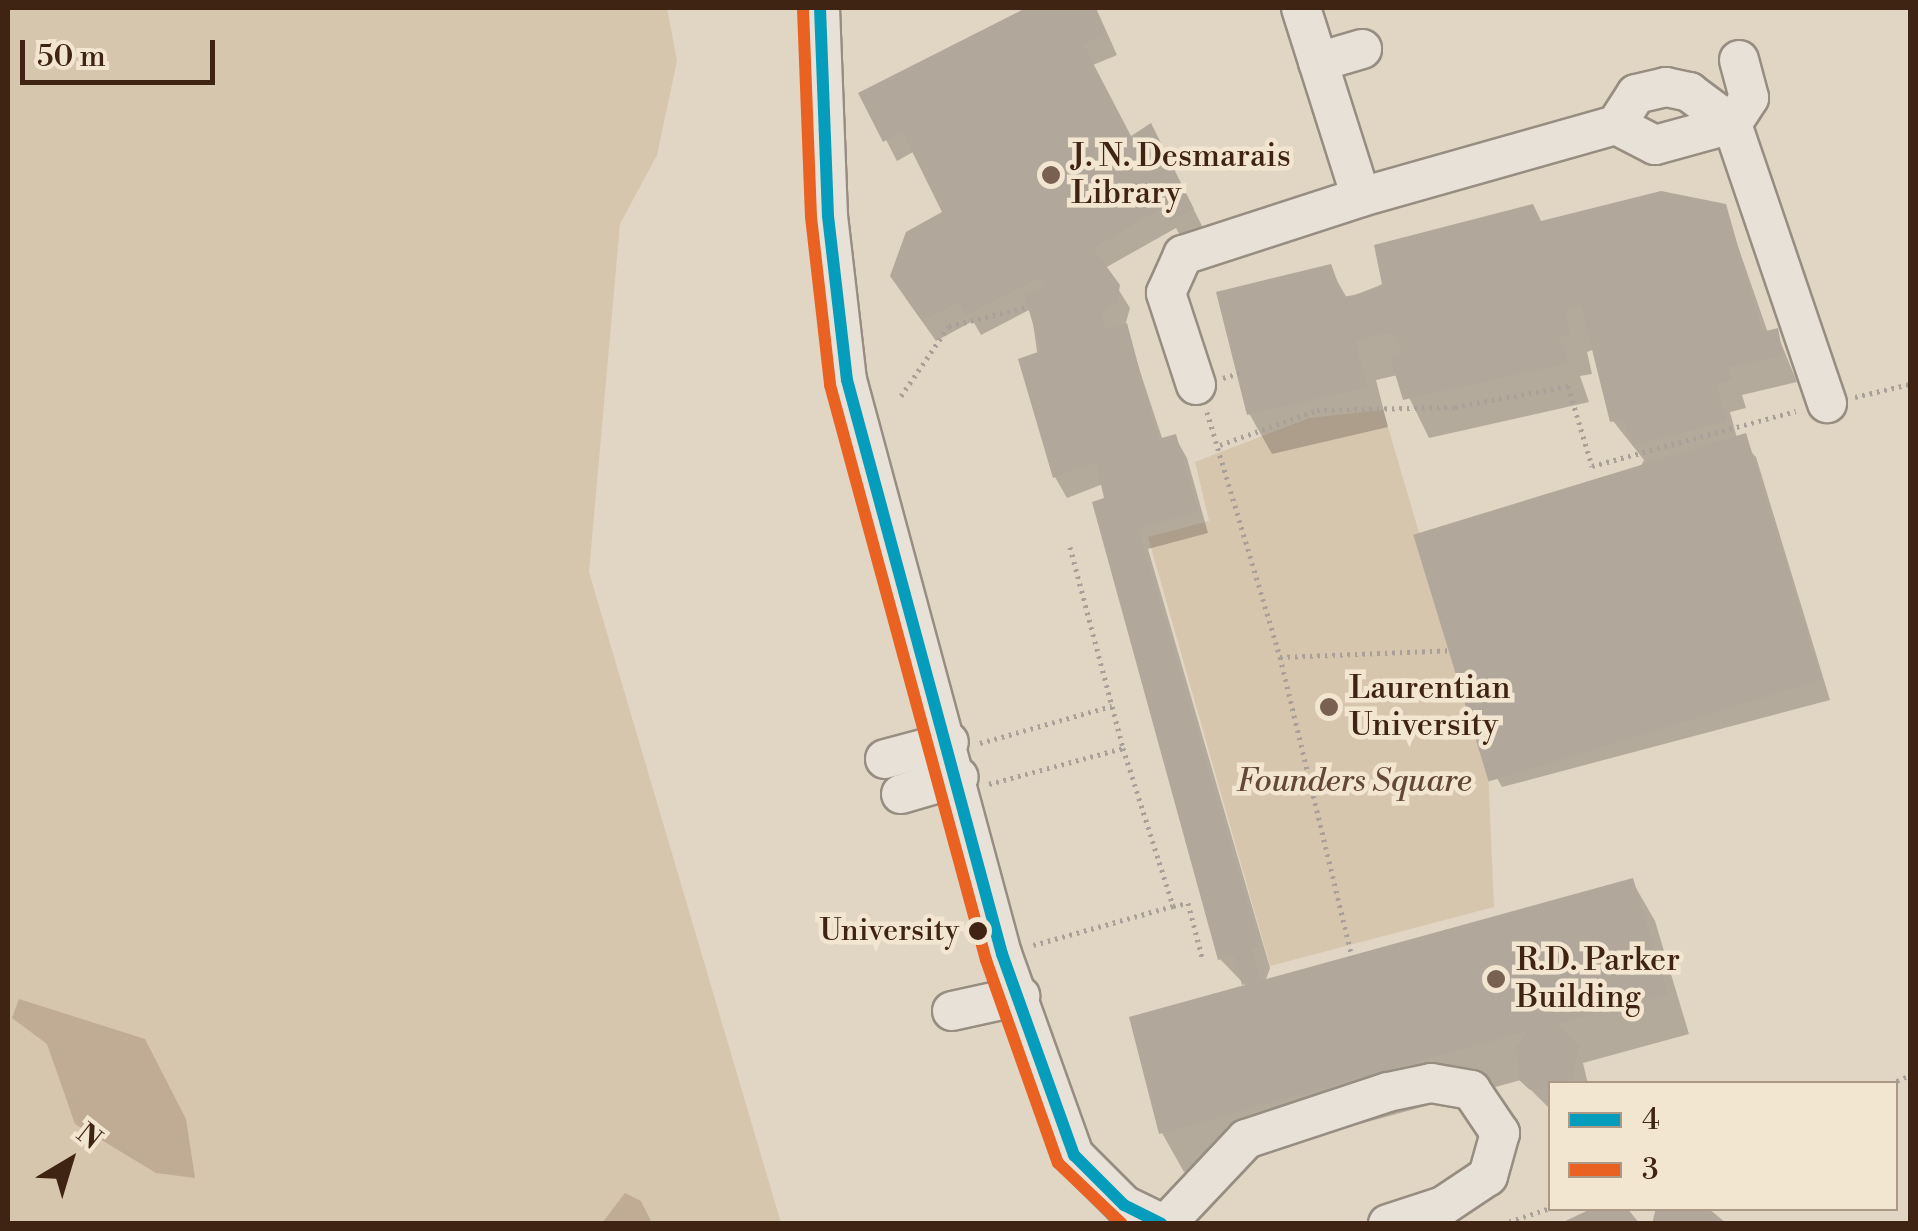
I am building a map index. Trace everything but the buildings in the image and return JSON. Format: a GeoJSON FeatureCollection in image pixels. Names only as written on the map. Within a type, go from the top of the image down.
{"type":"FeatureCollection","features":[{"type":"Feature","properties":{"kind":"street"},"geometry":{"type":"LineString","coordinates":[[820,8],[828,216],[847,380],[955,765],[1002,954],[1074,1155],[1124,1205],[1164,1224],[1246,1139],[1388,1092],[1451,1082],[1471,1090],[1500,1133],[1488,1176],[1402,1222]]}},
{"type":"Feature","properties":{"kind":"street"},"geometry":{"type":"LineString","coordinates":[[1301,8],[1361,197]]}},
{"type":"Feature","properties":{"kind":"street"},"geometry":{"type":"LineString","coordinates":[[1318,62],[1362,49]]}},
{"type":"Feature","properties":{"kind":"street"},"geometry":{"type":"LineString","coordinates":[[1616,125],[1655,145],[1732,124],[1749,98],[1739,60]]}},
{"type":"Feature","properties":{"kind":"street"},"geometry":{"type":"LineString","coordinates":[[1196,385],[1166,292],[1183,256],[1361,197],[1616,125],[1636,94],[1666,87],[1689,92],[1732,124],[1827,403]]}},
{"type":"Feature","properties":{"kind":"street"},"geometry":{"type":"LineString","coordinates":[[885,759],[955,765]]}},
{"type":"Feature","properties":{"kind":"street"},"geometry":{"type":"LineString","coordinates":[[901,794],[955,765]]}},
{"type":"Feature","properties":{"kind":"street"},"geometry":{"type":"LineString","coordinates":[[952,1011],[1020,996]]}},
{"type":"Feature","properties":{"kind":"path"},"geometry":{"type":"LineString","coordinates":[[902,396],[949,326],[1027,307]]}},
{"type":"Feature","properties":{"kind":"path"},"geometry":{"type":"LineString","coordinates":[[1239,373],[1196,385],[1220,445],[1280,657],[1352,956]]}},
{"type":"Feature","properties":{"kind":"path"},"geometry":{"type":"LineString","coordinates":[[1220,445],[1317,410],[1454,407],[1568,386],[1592,466],[1910,384]]}},
{"type":"Feature","properties":{"kind":"path"},"geometry":{"type":"LineString","coordinates":[[1070,547],[1112,706],[1172,906]]}},
{"type":"Feature","properties":{"kind":"path"},"geometry":{"type":"LineString","coordinates":[[1280,657],[1450,650]]}},
{"type":"Feature","properties":{"kind":"path"},"geometry":{"type":"LineString","coordinates":[[955,765],[1112,706]]}},
{"type":"Feature","properties":{"kind":"path"},"geometry":{"type":"LineString","coordinates":[[955,765],[1124,748]]}},
{"type":"Feature","properties":{"kind":"path"},"geometry":{"type":"LineString","coordinates":[[1002,954],[1188,903],[1202,957]]}},
{"type":"Feature","properties":{"kind":"path"},"geometry":{"type":"LineString","coordinates":[[1502,1224],[1548,1209]]}},
{"type":"Feature","properties":{"kind":"green space"},"geometry":{"type":"Polygon","coordinates":[[[8,8],[667,8],[677,61],[657,155],[620,224],[589,572],[781,1223],[8,1223],[8,8]]]}},
{"type":"Feature","properties":{"kind":"green space","name":"Founders Square"},"geometry":{"type":"Polygon","coordinates":[[[1383,410],[1488,767],[1494,907],[1270,966],[1148,537],[1209,521],[1195,462],[1309,418],[1383,410]]]}},
{"type":"Feature","properties":{"kind":"shaded area"},"geometry":{"type":"Polygon","coordinates":[[[19,999],[145,1039],[186,1119],[195,1178],[156,1173],[75,1124],[47,1044],[12,1018],[19,999]]]}},
{"type":"Feature","properties":{"kind":"shaded area"},"geometry":{"type":"Polygon","coordinates":[[[625,1193],[641,1201],[652,1223],[602,1223],[625,1193]]]}},
{"type":"Feature","properties":{"kind":"transit line","name":"4"},"geometry":{"type":"LineString","coordinates":[[820,8],[828,216],[847,380],[1002,954],[1074,1155],[1124,1205],[1162,1224]]}},
{"type":"Feature","properties":{"kind":"transit line","name":"3"},"geometry":{"type":"LineString","coordinates":[[803,9],[811,217],[830,385],[986,960],[1058,1163],[1122,1224]]}},
{"type":"Feature","properties":{"kind":"place","name":"J. N. Desmarais Library"},"geometry":{"type":"Point","coordinates":[1051,175]}},
{"type":"Feature","properties":{"kind":"place","name":"Laurentian University"},"geometry":{"type":"Point","coordinates":[1329,707]}},
{"type":"Feature","properties":{"kind":"place","name":"University"},"geometry":{"type":"Point","coordinates":[978,931]}},
{"type":"Feature","properties":{"kind":"place","name":"R.D. Parker Building"},"geometry":{"type":"Point","coordinates":[1496,979]}}]}
